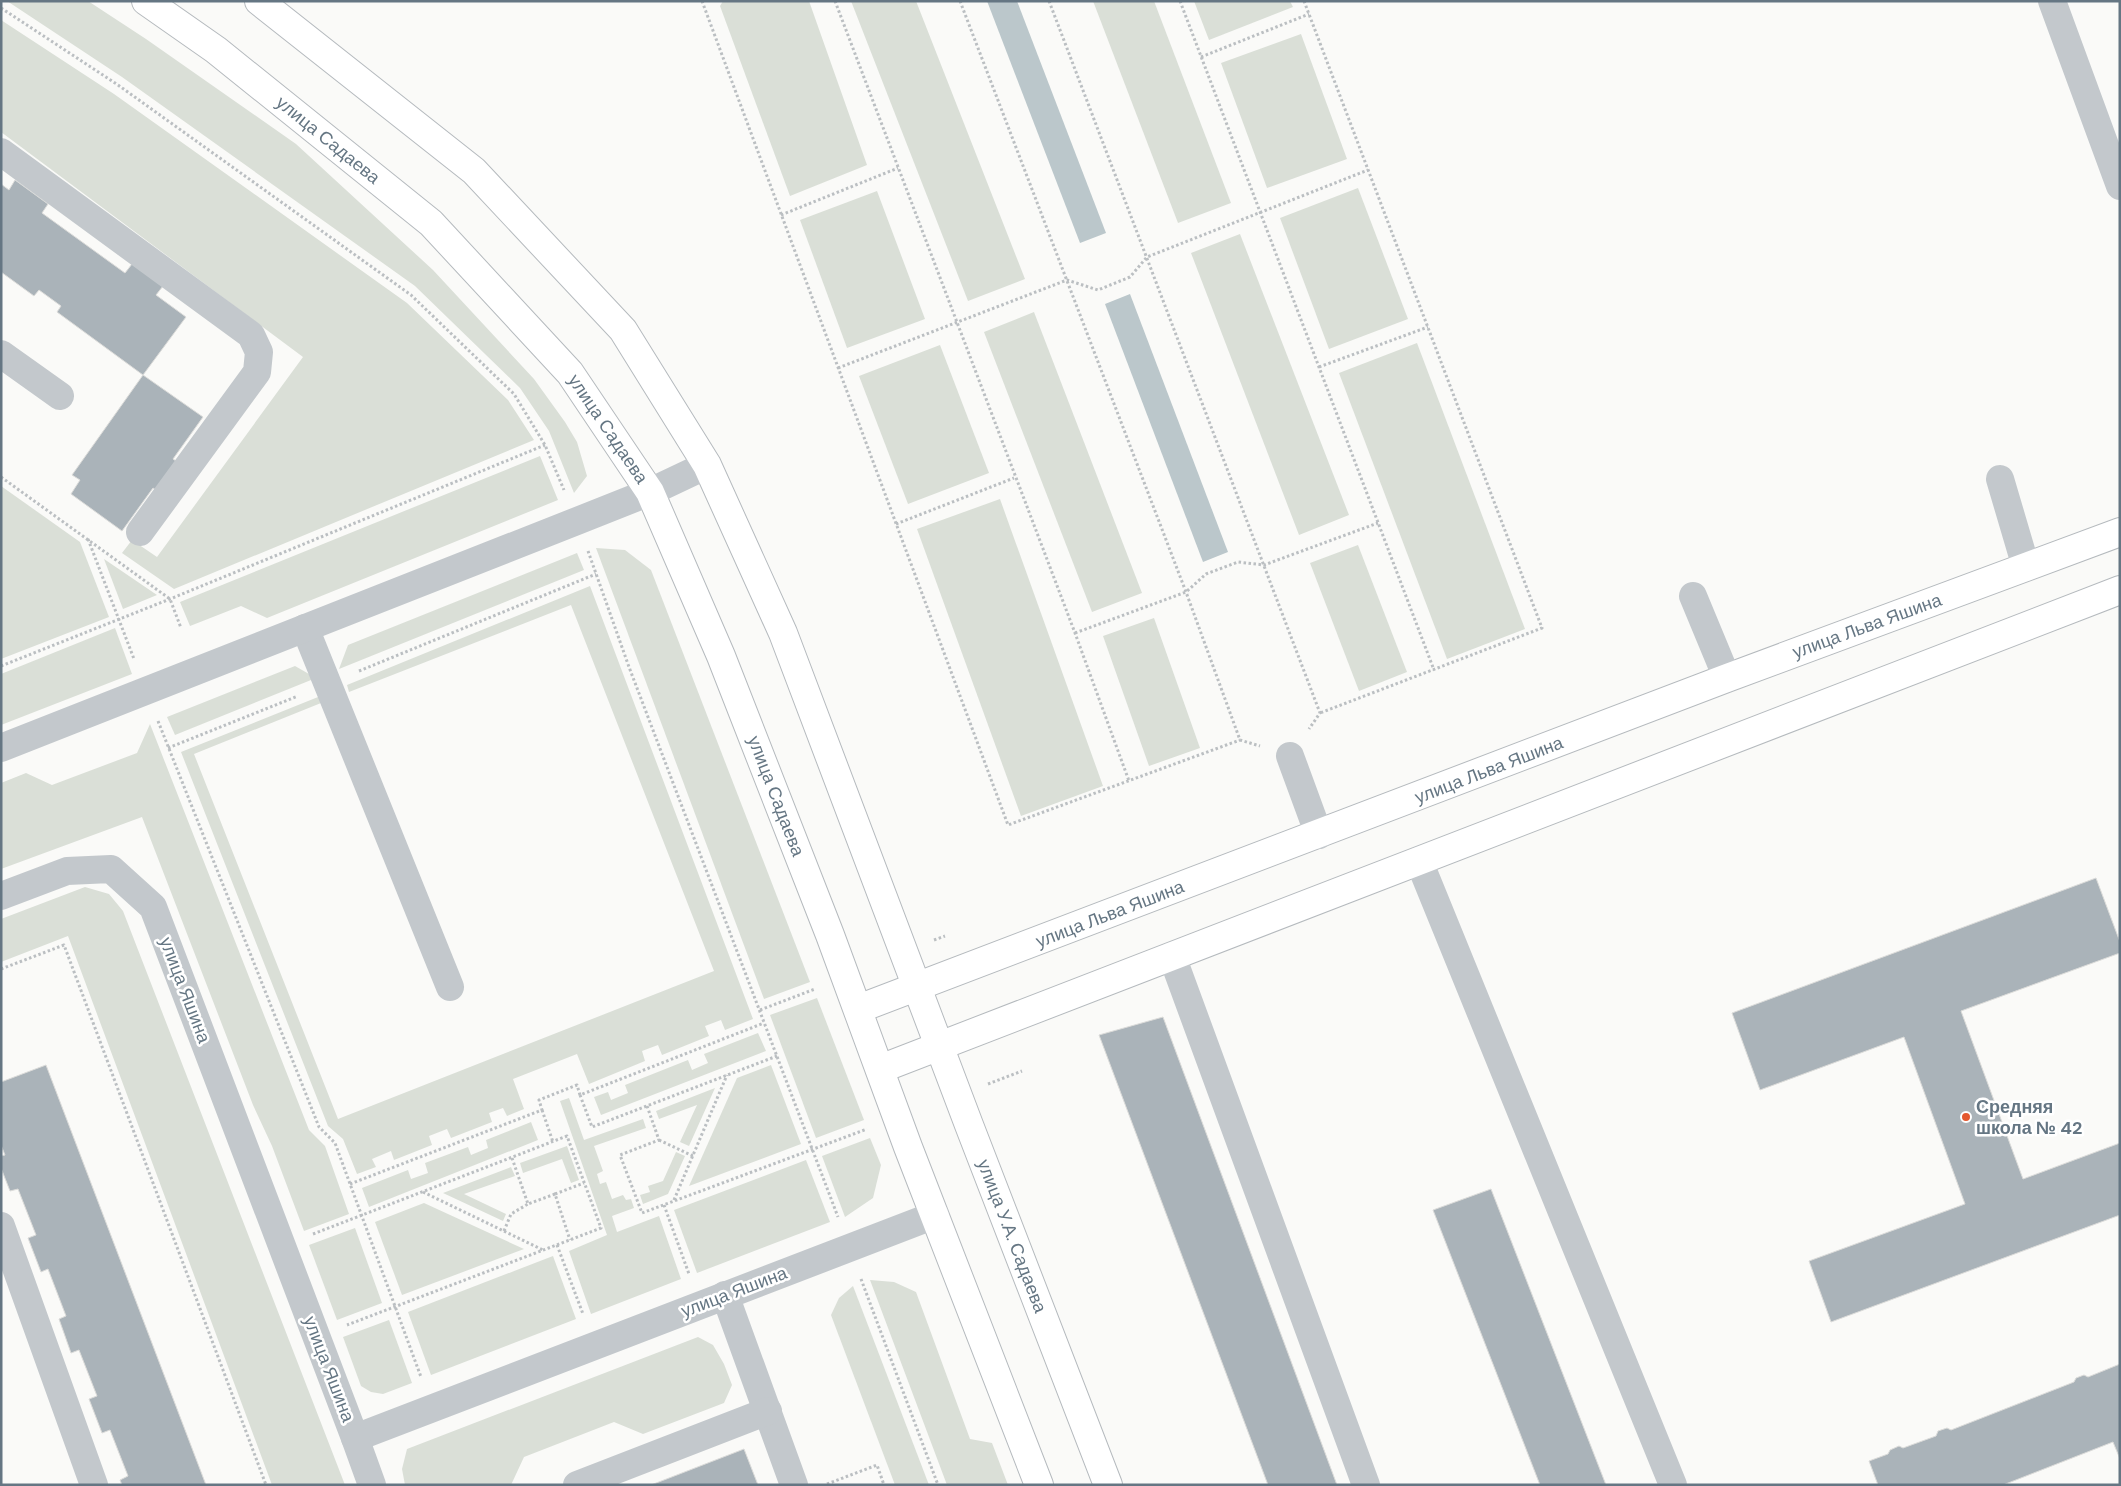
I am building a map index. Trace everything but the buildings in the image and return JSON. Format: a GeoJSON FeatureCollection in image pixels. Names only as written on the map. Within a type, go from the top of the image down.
{"type":"FeatureCollection","features":[{"type":"Feature","properties":{"kind":"main road","name":"улица Садаева"},"geometry":{"type":"LineString","coordinates":[[146,1],[216,50],[431,223],[570,373],[650,492],[721,656],[858,1009]]}},
{"type":"Feature","properties":{"kind":"main road"},"geometry":{"type":"LineString","coordinates":[[260,1],[474,171],[623,330],[707,465],[782,633],[918,987]]}},
{"type":"Feature","properties":{"kind":"main road","name":"улица Льва Яшина"},"geometry":{"type":"LineString","coordinates":[[858,1009],[1727,678],[2120,532]]}},
{"type":"Feature","properties":{"kind":"main road"},"geometry":{"type":"LineString","coordinates":[[880,1070],[2120,590]]}},
{"type":"Feature","properties":{"kind":"main road","name":"улица У.А. Садаева"},"geometry":{"type":"LineString","coordinates":[[918,987],[1108,1485]]}},
{"type":"Feature","properties":{"kind":"main road"},"geometry":{"type":"LineString","coordinates":[[858,1009],[1039,1485]]}},
{"type":"Feature","properties":{"kind":"street"},"geometry":{"type":"LineString","coordinates":[[2052,1],[2120,186]]}},
{"type":"Feature","properties":{"kind":"street"},"geometry":{"type":"LineString","coordinates":[[1,152],[251,335],[259,352],[257,372],[140,532]]}},
{"type":"Feature","properties":{"kind":"street"},"geometry":{"type":"LineString","coordinates":[[1,354],[60,396]]}},
{"type":"Feature","properties":{"kind":"street"},"geometry":{"type":"LineString","coordinates":[[1,748],[650,492],[707,465]]}},
{"type":"Feature","properties":{"kind":"street"},"geometry":{"type":"LineString","coordinates":[[2000,479],[2026,567]]}},
{"type":"Feature","properties":{"kind":"street"},"geometry":{"type":"LineString","coordinates":[[1693,596],[1727,678]]}},
{"type":"Feature","properties":{"kind":"street"},"geometry":{"type":"LineString","coordinates":[[305,628],[450,987]]}},
{"type":"Feature","properties":{"kind":"street"},"geometry":{"type":"LineString","coordinates":[[1290,756],[1319,835]]}},
{"type":"Feature","properties":{"kind":"street"},"geometry":{"type":"LineString","coordinates":[[1419,861],[1672,1485]]}},
{"type":"Feature","properties":{"kind":"street","name":"улица Яшина"},"geometry":{"type":"LineString","coordinates":[[1,896],[67,871],[111,869],[153,907],[355,1438],[935,1215]]}},
{"type":"Feature","properties":{"kind":"street"},"geometry":{"type":"LineString","coordinates":[[1172,956],[1366,1485]]}},
{"type":"Feature","properties":{"kind":"street"},"geometry":{"type":"LineString","coordinates":[[1,1226],[94,1485]]}},
{"type":"Feature","properties":{"kind":"street"},"geometry":{"type":"LineString","coordinates":[[726,1295],[794,1485]]}},
{"type":"Feature","properties":{"kind":"street"},"geometry":{"type":"LineString","coordinates":[[577,1485],[768,1411]]}},
{"type":"Feature","properties":{"kind":"street"},"geometry":{"type":"LineString","coordinates":[[355,1438],[372,1485]]}},
{"type":"Feature","properties":{"kind":"path"},"geometry":{"type":"LineString","coordinates":[[702,1],[1008,825],[1240,740],[1290,756],[1320,712],[1542,628],[1304,1]]}},
{"type":"Feature","properties":{"kind":"path"},"geometry":{"type":"LineString","coordinates":[[835,1],[1014,478],[1075,633],[1129,781]]}},
{"type":"Feature","properties":{"kind":"path"},"geometry":{"type":"LineString","coordinates":[[960,1],[1186,592],[1240,740]]}},
{"type":"Feature","properties":{"kind":"path"},"geometry":{"type":"LineString","coordinates":[[1049,1],[1320,712]]}},
{"type":"Feature","properties":{"kind":"path"},"geometry":{"type":"LineString","coordinates":[[1180,1],[1434,670]]}},
{"type":"Feature","properties":{"kind":"path"},"geometry":{"type":"LineString","coordinates":[[1,8],[118,85],[411,295],[514,394],[545,445],[577,521],[938,1485]]}},
{"type":"Feature","properties":{"kind":"path"},"geometry":{"type":"LineString","coordinates":[[1201,57],[1309,14]]}},
{"type":"Feature","properties":{"kind":"path"},"geometry":{"type":"LineString","coordinates":[[781,214],[898,168]]}},
{"type":"Feature","properties":{"kind":"path"},"geometry":{"type":"LineString","coordinates":[[838,368],[956,321],[1067,280],[1098,290],[1130,277],[1147,257],[1368,170]]}},
{"type":"Feature","properties":{"kind":"path"},"geometry":{"type":"LineString","coordinates":[[1319,367],[1428,327]]}},
{"type":"Feature","properties":{"kind":"path"},"geometry":{"type":"LineString","coordinates":[[1,666],[118,618],[170,599],[545,445]]}},
{"type":"Feature","properties":{"kind":"path"},"geometry":{"type":"LineString","coordinates":[[1,477],[170,599],[181,628]]}},
{"type":"Feature","properties":{"kind":"path"},"geometry":{"type":"LineString","coordinates":[[896,524],[1014,478]]}},
{"type":"Feature","properties":{"kind":"path"},"geometry":{"type":"LineString","coordinates":[[1075,633],[1186,592],[1206,574],[1238,562],[1264,565],[1378,523]]}},
{"type":"Feature","properties":{"kind":"path"},"geometry":{"type":"LineString","coordinates":[[88,539],[168,748],[319,1127],[335,1142],[422,1380]]}},
{"type":"Feature","properties":{"kind":"path"},"geometry":{"type":"LineString","coordinates":[[168,748],[596,574]]}},
{"type":"Feature","properties":{"kind":"path"},"geometry":{"type":"LineString","coordinates":[[1,969],[64,945],[266,1485]]}},
{"type":"Feature","properties":{"kind":"path"},"geometry":{"type":"LineString","coordinates":[[580,1095],[764,1023]]}},
{"type":"Feature","properties":{"kind":"path"},"geometry":{"type":"LineString","coordinates":[[553,1142],[539,1100],[577,1086],[592,1127],[777,1056]]}},
{"type":"Feature","properties":{"kind":"path"},"geometry":{"type":"LineString","coordinates":[[958,1095],[1022,1071]]}},
{"type":"Feature","properties":{"kind":"path"},"geometry":{"type":"LineString","coordinates":[[674,1200],[728,1075]]}},
{"type":"Feature","properties":{"kind":"path"},"geometry":{"type":"LineString","coordinates":[[647,1106],[659,1140],[693,1156]]}},
{"type":"Feature","properties":{"kind":"path"},"geometry":{"type":"LineString","coordinates":[[350,1184],[542,1110]]}},
{"type":"Feature","properties":{"kind":"path"},"geometry":{"type":"LineString","coordinates":[[659,1140],[620,1155],[642,1212],[898,1117]]}},
{"type":"Feature","properties":{"kind":"path"},"geometry":{"type":"LineString","coordinates":[[305,1237],[567,1136],[601,1228],[340,1328]]}},
{"type":"Feature","properties":{"kind":"path"},"geometry":{"type":"LineString","coordinates":[[512,1158],[528,1204]]}},
{"type":"Feature","properties":{"kind":"path"},"geometry":{"type":"LineString","coordinates":[[504,1231],[512,1214],[528,1204],[584,1183]]}},
{"type":"Feature","properties":{"kind":"path"},"geometry":{"type":"LineString","coordinates":[[423,1192],[543,1250]]}},
{"type":"Feature","properties":{"kind":"path"},"geometry":{"type":"LineString","coordinates":[[555,1194],[570,1240]]}},
{"type":"Feature","properties":{"kind":"path"},"geometry":{"type":"LineString","coordinates":[[664,1204],[689,1274]]}},
{"type":"Feature","properties":{"kind":"path"},"geometry":{"type":"LineString","coordinates":[[557,1245],[584,1316]]}},
{"type":"Feature","properties":{"kind":"path"},"geometry":{"type":"LineString","coordinates":[[824,1485],[877,1465],[884,1485]]}},
{"type":"Feature","properties":{"kind":"shaded area"},"geometry":{"type":"Polygon","coordinates":[[[7,1],[88,1],[146,39],[296,144],[433,270],[534,379],[577,442],[587,476],[574,493],[549,431],[520,388],[415,286],[122,77],[7,1]]]}},
{"type":"Feature","properties":{"kind":"shaded area"},"geometry":{"type":"Polygon","coordinates":[[[723,1],[809,1],[867,165],[790,196],[720,6],[723,1]]]}},
{"type":"Feature","properties":{"kind":"shaded area"},"geometry":{"type":"Polygon","coordinates":[[[851,1],[916,1],[1025,279],[968,301],[851,1]]]}},
{"type":"Feature","properties":{"kind":"shaded area"},"geometry":{"type":"Polygon","coordinates":[[[987,1],[1017,1],[1106,233],[1080,243],[987,1]]]}},
{"type":"Feature","properties":{"kind":"shaded area"},"geometry":{"type":"Polygon","coordinates":[[[1093,1],[1154,1],[1231,203],[1178,223],[1093,1]]]}},
{"type":"Feature","properties":{"kind":"shaded area"},"geometry":{"type":"Polygon","coordinates":[[[1194,1],[1290,1],[1293,7],[1209,40],[1194,1]]]}},
{"type":"Feature","properties":{"kind":"shaded area"},"geometry":{"type":"Polygon","coordinates":[[[1,20],[114,94],[407,303],[508,400],[534,440],[174,589],[122,553],[132,540],[157,557],[303,357],[1,132],[1,20]]]}},
{"type":"Feature","properties":{"kind":"shaded area"},"geometry":{"type":"Polygon","coordinates":[[[1301,34],[1347,159],[1267,188],[1221,63],[1301,34]]]}},
{"type":"Feature","properties":{"kind":"shaded area"},"geometry":{"type":"Polygon","coordinates":[[[1358,188],[1408,319],[1329,349],[1280,218],[1358,188]]]}},
{"type":"Feature","properties":{"kind":"shaded area"},"geometry":{"type":"Polygon","coordinates":[[[877,191],[925,319],[847,348],[800,220],[877,191]]]}},
{"type":"Feature","properties":{"kind":"shaded area"},"geometry":{"type":"Polygon","coordinates":[[[1240,234],[1349,515],[1299,535],[1191,253],[1240,234]]]}},
{"type":"Feature","properties":{"kind":"shaded area"},"geometry":{"type":"Polygon","coordinates":[[[1130,294],[1228,552],[1203,562],[1105,304],[1130,294]]]}},
{"type":"Feature","properties":{"kind":"shaded area"},"geometry":{"type":"Polygon","coordinates":[[[1034,312],[1142,593],[1092,612],[984,332],[1034,312]]]}},
{"type":"Feature","properties":{"kind":"shaded area"},"geometry":{"type":"Polygon","coordinates":[[[1417,343],[1525,629],[1447,659],[1339,373],[1417,343]]]}},
{"type":"Feature","properties":{"kind":"shaded area"},"geometry":{"type":"Polygon","coordinates":[[[940,345],[989,473],[908,504],[859,376],[940,345]]]}},
{"type":"Feature","properties":{"kind":"shaded area"},"geometry":{"type":"Polygon","coordinates":[[[540,456],[558,500],[267,618],[241,606],[190,626],[180,602],[540,456]]]}},
{"type":"Feature","properties":{"kind":"shaded area"},"geometry":{"type":"Polygon","coordinates":[[[1,486],[80,542],[109,617],[1,659],[1,486]]]}},
{"type":"Feature","properties":{"kind":"shaded area"},"geometry":{"type":"Polygon","coordinates":[[[1000,499],[1103,786],[1021,816],[917,529],[1000,499]]]}},
{"type":"Feature","properties":{"kind":"shaded area"},"geometry":{"type":"Polygon","coordinates":[[[1358,545],[1407,672],[1359,691],[1310,563],[1358,545]]]}},
{"type":"Feature","properties":{"kind":"shaded area"},"geometry":{"type":"Polygon","coordinates":[[[596,548],[625,550],[651,570],[810,982],[764,999],[596,548]]]}},
{"type":"Feature","properties":{"kind":"shaded area"},"geometry":{"type":"Polygon","coordinates":[[[577,553],[584,570],[339,669],[348,645],[577,553]]]}},
{"type":"Feature","properties":{"kind":"shaded area"},"geometry":{"type":"Polygon","coordinates":[[[104,559],[157,595],[123,609],[104,559]]]}},
{"type":"Feature","properties":{"kind":"shaded area"},"geometry":{"type":"Polygon","coordinates":[[[590,586],[753,1019],[725,1030],[721,1020],[705,1026],[709,1036],[662,1055],[658,1045],[642,1051],[645,1061],[589,1084],[577,1054],[513,1079],[524,1109],[507,1116],[503,1108],[489,1113],[492,1122],[451,1138],[447,1129],[429,1136],[432,1145],[394,1160],[391,1151],[372,1159],[376,1167],[357,1174],[343,1139],[328,1126],[181,752],[323,695],[326,701],[194,754],[338,1119],[714,971],[571,605],[349,692],[347,685],[590,586]]]}},
{"type":"Feature","properties":{"kind":"shaded area"},"geometry":{"type":"Polygon","coordinates":[[[1154,618],[1200,748],[1149,766],[1103,636],[1154,618]]]}},
{"type":"Feature","properties":{"kind":"shaded area"},"geometry":{"type":"Polygon","coordinates":[[[115,628],[132,674],[1,725],[1,674],[115,628]]]}},
{"type":"Feature","properties":{"kind":"shaded area"},"geometry":{"type":"Polygon","coordinates":[[[295,666],[316,678],[175,735],[167,717],[295,666]]]}},
{"type":"Feature","properties":{"kind":"shaded area"},"geometry":{"type":"Polygon","coordinates":[[[150,724],[309,1130],[325,1146],[349,1214],[304,1231],[272,1146],[253,1105],[142,817],[1,869],[1,783],[26,773],[52,785],[137,753],[150,724]]]}},
{"type":"Feature","properties":{"kind":"shaded area"},"geometry":{"type":"Polygon","coordinates":[[[85,887],[109,894],[123,911],[345,1485],[272,1485],[68,936],[1,962],[1,919],[85,887]]]}},
{"type":"Feature","properties":{"kind":"shaded area"},"geometry":{"type":"Polygon","coordinates":[[[817,998],[864,1120],[816,1138],[770,1015],[817,998]]]}},
{"type":"Feature","properties":{"kind":"shaded area"},"geometry":{"type":"Polygon","coordinates":[[[758,1033],[766,1051],[601,1115],[594,1097],[608,1092],[611,1100],[628,1093],[625,1085],[688,1060],[692,1070],[708,1063],[704,1054],[758,1033]]]}},
{"type":"Feature","properties":{"kind":"shaded area"},"geometry":{"type":"Polygon","coordinates":[[[771,1065],[801,1144],[689,1186],[737,1078],[771,1065]]]}},
{"type":"Feature","properties":{"kind":"shaded area"},"geometry":{"type":"Polygon","coordinates":[[[715,1088],[689,1146],[680,1142],[697,1105],[659,1119],[656,1111],[715,1088]]]}},
{"type":"Feature","properties":{"kind":"shaded area"},"geometry":{"type":"Polygon","coordinates":[[[569,1098],[584,1140],[643,1119],[646,1128],[594,1146],[603,1171],[597,1174],[600,1184],[606,1182],[612,1199],[623,1195],[626,1200],[631,1199],[634,1208],[612,1216],[617,1232],[659,1216],[681,1279],[591,1314],[569,1251],[607,1235],[560,1101],[569,1098]]]}},
{"type":"Feature","properties":{"kind":"shaded area"},"geometry":{"type":"Polygon","coordinates":[[[531,1122],[538,1140],[369,1207],[362,1188],[408,1170],[411,1179],[428,1173],[425,1163],[468,1147],[471,1155],[488,1148],[486,1140],[531,1122]]]}},
{"type":"Feature","properties":{"kind":"shaded area"},"geometry":{"type":"Polygon","coordinates":[[[870,1138],[881,1165],[873,1198],[845,1217],[822,1156],[870,1138]]]}},
{"type":"Feature","properties":{"kind":"shaded area"},"geometry":{"type":"Polygon","coordinates":[[[567,1146],[579,1180],[571,1183],[562,1159],[523,1173],[520,1163],[567,1146]]]}},
{"type":"Feature","properties":{"kind":"shaded area"},"geometry":{"type":"Polygon","coordinates":[[[676,1152],[685,1156],[668,1194],[643,1204],[640,1195],[650,1192],[648,1186],[663,1181],[676,1152]]]}},
{"type":"Feature","properties":{"kind":"shaded area"},"geometry":{"type":"Polygon","coordinates":[[[806,1160],[830,1222],[697,1273],[674,1210],[806,1160]]]}},
{"type":"Feature","properties":{"kind":"shaded area"},"geometry":{"type":"Polygon","coordinates":[[[511,1167],[515,1176],[464,1194],[506,1214],[503,1221],[443,1193],[511,1167]]]}},
{"type":"Feature","properties":{"kind":"shaded area"},"geometry":{"type":"Polygon","coordinates":[[[424,1203],[524,1249],[402,1295],[375,1222],[424,1203]]]}},
{"type":"Feature","properties":{"kind":"shaded area"},"geometry":{"type":"Polygon","coordinates":[[[355,1228],[382,1303],[337,1320],[309,1245],[355,1228]]]}},
{"type":"Feature","properties":{"kind":"shaded area"},"geometry":{"type":"Polygon","coordinates":[[[553,1256],[576,1319],[431,1375],[408,1312],[553,1256]]]}},
{"type":"Feature","properties":{"kind":"shaded area"},"geometry":{"type":"Polygon","coordinates":[[[870,1280],[894,1282],[916,1292],[970,1439],[992,1443],[1008,1485],[947,1485],[870,1280]]]}},
{"type":"Feature","properties":{"kind":"shaded area"},"geometry":{"type":"Polygon","coordinates":[[[853,1286],[929,1485],[895,1485],[831,1315],[839,1298],[853,1286]]]}},
{"type":"Feature","properties":{"kind":"shaded area"},"geometry":{"type":"Polygon","coordinates":[[[389,1320],[412,1383],[383,1394],[371,1392],[361,1386],[343,1337],[389,1320]]]}},
{"type":"Feature","properties":{"kind":"shaded area"},"geometry":{"type":"Polygon","coordinates":[[[698,1337],[713,1345],[724,1364],[732,1385],[724,1403],[643,1434],[614,1422],[524,1457],[511,1485],[405,1485],[402,1469],[407,1449],[698,1337]]]}},
{"type":"Feature","properties":{"kind":"place","name":"Средняя школа № 42"},"geometry":{"type":"Point","coordinates":[1966,1117]}}]}
